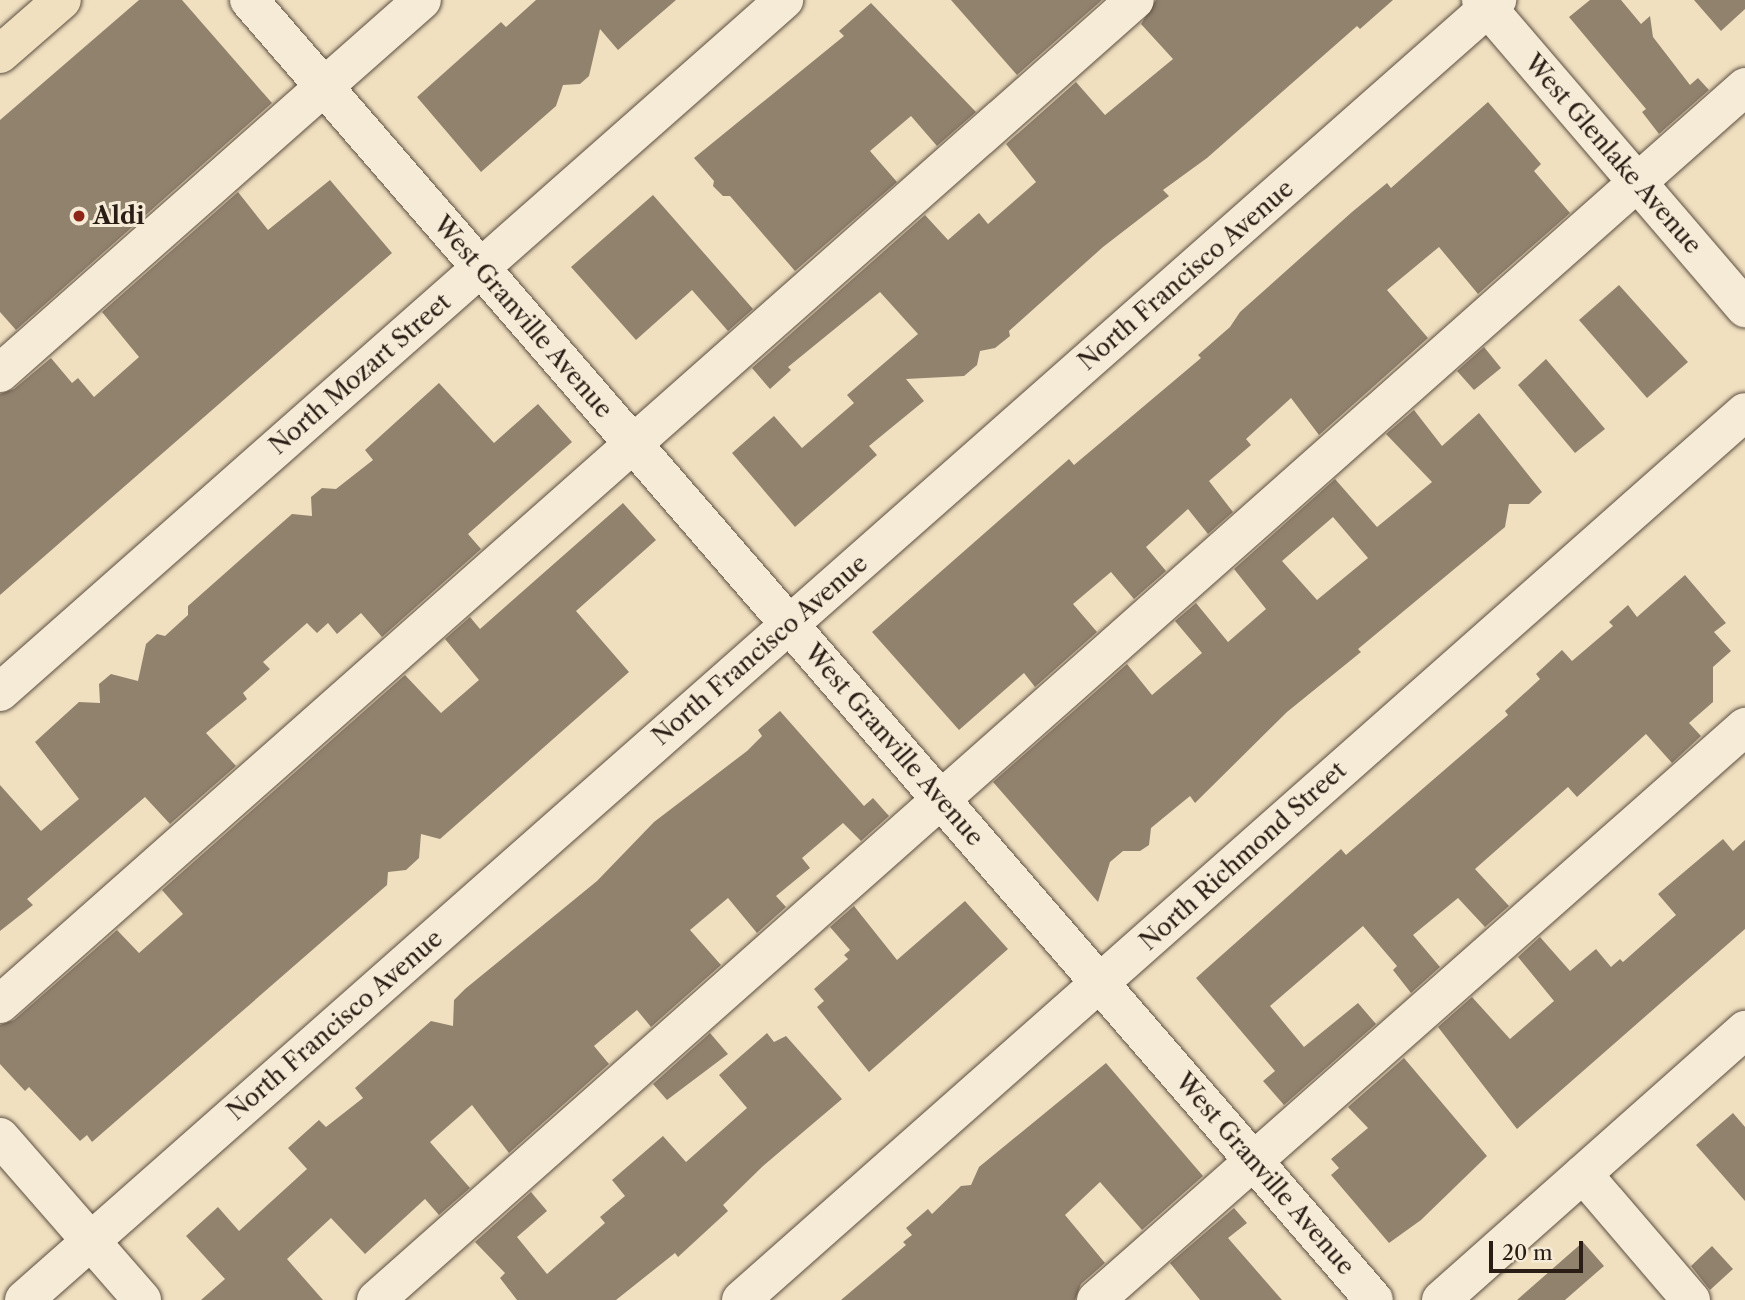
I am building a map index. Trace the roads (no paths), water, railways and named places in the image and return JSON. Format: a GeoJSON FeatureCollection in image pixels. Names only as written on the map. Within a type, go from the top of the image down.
{"type":"FeatureCollection","features":[{"type":"Feature","properties":{"kind":"main road"},"geometry":{"type":"LineString","coordinates":[[3,47],[62,0]]}},
{"type":"Feature","properties":{"kind":"street","name":"West Granville Avenue"},"geometry":{"type":"LineString","coordinates":[[249,0],[1374,1300]]}},
{"type":"Feature","properties":{"kind":"street"},"geometry":{"type":"LineString","coordinates":[[0,373],[422,0]]}},
{"type":"Feature","properties":{"kind":"street","name":"North Mozart Street"},"geometry":{"type":"LineString","coordinates":[[0,692],[783,0]]}},
{"type":"Feature","properties":{"kind":"street"},"geometry":{"type":"LineString","coordinates":[[0,1004],[1135,0]]}},
{"type":"Feature","properties":{"kind":"street","name":"West Glenlake Avenue"},"geometry":{"type":"LineString","coordinates":[[1489,3],[1745,308]]}},
{"type":"Feature","properties":{"kind":"street","name":"North Francisco Avenue"},"geometry":{"type":"LineString","coordinates":[[24,1300],[1489,3]]}},
{"type":"Feature","properties":{"kind":"street"},"geometry":{"type":"LineString","coordinates":[[376,1300],[1745,87]]}},
{"type":"Feature","properties":{"kind":"street","name":"North Richmond Street"},"geometry":{"type":"LineString","coordinates":[[741,1300],[1745,412]]}},
{"type":"Feature","properties":{"kind":"street"},"geometry":{"type":"LineString","coordinates":[[1096,1300],[1745,727]]}},
{"type":"Feature","properties":{"kind":"street"},"geometry":{"type":"LineString","coordinates":[[1441,1300],[1745,1030]]}},
{"type":"Feature","properties":{"kind":"street"},"geometry":{"type":"LineString","coordinates":[[0,1137],[142,1300]]}},
{"type":"Feature","properties":{"kind":"street"},"geometry":{"type":"LineString","coordinates":[[1583,1174],[1691,1300]]}},
{"type":"Feature","properties":{"kind":"place","name":"Aldi"},"geometry":{"type":"Point","coordinates":[79,216]}}]}
